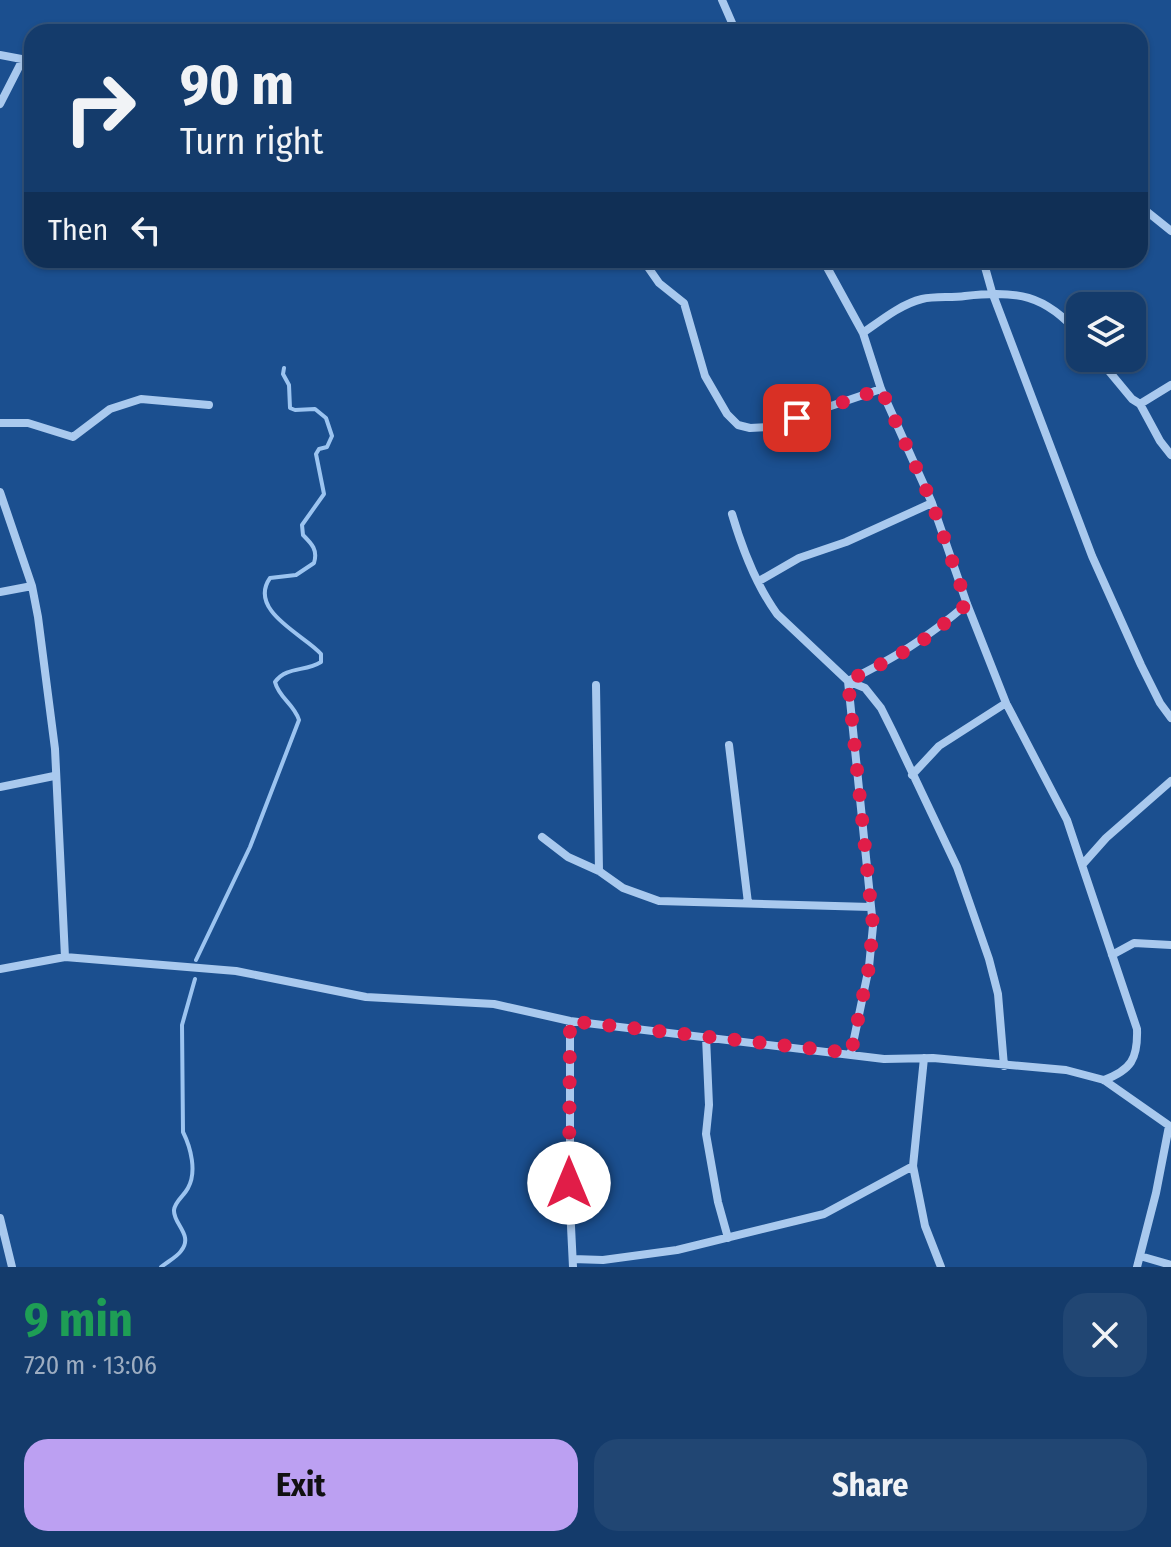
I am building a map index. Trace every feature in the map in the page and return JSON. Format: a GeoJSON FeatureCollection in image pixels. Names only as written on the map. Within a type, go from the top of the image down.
{"type":"FeatureCollection","features":[{"type":"Feature","properties":{"kind":"street"},"geometry":{"type":"LineString","coordinates":[[722,0],[732,24]]}},
{"type":"Feature","properties":{"kind":"street"},"geometry":{"type":"LineString","coordinates":[[0,55],[24,59]]}},
{"type":"Feature","properties":{"kind":"street"},"geometry":{"type":"LineString","coordinates":[[0,104],[24,65]]}},
{"type":"Feature","properties":{"kind":"street"},"geometry":{"type":"LineString","coordinates":[[1148,212],[1171,231]]}},
{"type":"Feature","properties":{"kind":"street"},"geometry":{"type":"LineString","coordinates":[[649,268],[659,283],[684,303],[705,376],[727,414],[738,425],[769,427],[881,389]]}},
{"type":"Feature","properties":{"kind":"street"},"geometry":{"type":"LineString","coordinates":[[827,268],[863,333],[881,389],[932,503],[1006,703],[1067,820],[1134,1018],[1137,1042],[1132,1059],[1124,1072],[1104,1080]]}},
{"type":"Feature","properties":{"kind":"street"},"geometry":{"type":"LineString","coordinates":[[985,268],[1092,556],[1141,665],[1171,718]]}},
{"type":"Feature","properties":{"kind":"street"},"geometry":{"type":"LineString","coordinates":[[863,333],[921,299],[992,292],[1041,300],[1066,320]]}},
{"type":"Feature","properties":{"kind":"street"},"geometry":{"type":"LineString","coordinates":[[1110,372],[1140,404],[1171,455]]}},
{"type":"Feature","properties":{"kind":"street"},"geometry":{"type":"LineString","coordinates":[[1140,404],[1171,385]]}},
{"type":"Feature","properties":{"kind":"street"},"geometry":{"type":"LineString","coordinates":[[0,423],[28,423],[73,437],[110,409],[141,399],[209,405]]}},
{"type":"Feature","properties":{"kind":"street"},"geometry":{"type":"LineString","coordinates":[[0,492],[32,586],[53,722],[65,957]]}},
{"type":"Feature","properties":{"kind":"street"},"geometry":{"type":"LineString","coordinates":[[759,581],[799,558],[846,542],[932,503]]}},
{"type":"Feature","properties":{"kind":"street"},"geometry":{"type":"LineString","coordinates":[[732,514],[767,601],[848,681],[865,688],[881,708],[957,867],[989,959],[998,994],[1004,1066]]}},
{"type":"Feature","properties":{"kind":"street"},"geometry":{"type":"LineString","coordinates":[[0,592],[32,586]]}},
{"type":"Feature","properties":{"kind":"street"},"geometry":{"type":"LineString","coordinates":[[848,681],[931,635],[967,604]]}},
{"type":"Feature","properties":{"kind":"street"},"geometry":{"type":"LineString","coordinates":[[848,681],[873,926],[869,967],[851,1053]]}},
{"type":"Feature","properties":{"kind":"street"},"geometry":{"type":"LineString","coordinates":[[596,685],[599,871]]}},
{"type":"Feature","properties":{"kind":"street"},"geometry":{"type":"LineString","coordinates":[[912,775],[939,746],[1006,703]]}},
{"type":"Feature","properties":{"kind":"street"},"geometry":{"type":"LineString","coordinates":[[729,745],[748,903]]}},
{"type":"Feature","properties":{"kind":"street"},"geometry":{"type":"LineString","coordinates":[[0,787],[54,776]]}},
{"type":"Feature","properties":{"kind":"street"},"geometry":{"type":"LineString","coordinates":[[1082,865],[1106,838],[1171,781]]}},
{"type":"Feature","properties":{"kind":"street"},"geometry":{"type":"LineString","coordinates":[[542,837],[568,857],[599,871],[623,888],[659,901],[871,907]]}},
{"type":"Feature","properties":{"kind":"street"},"geometry":{"type":"LineString","coordinates":[[1112,955],[1134,943],[1171,945]]}},
{"type":"Feature","properties":{"kind":"street"},"geometry":{"type":"LineString","coordinates":[[0,969],[65,957],[236,971],[366,997],[494,1004],[570,1021],[884,1059],[924,1058],[1066,1070],[1104,1080],[1170,1126],[1137,1267]]}},
{"type":"Feature","properties":{"kind":"street"},"geometry":{"type":"LineString","coordinates":[[570,1021],[573,1263],[677,1250],[824,1214],[913,1166]]}},
{"type":"Feature","properties":{"kind":"street"},"geometry":{"type":"LineString","coordinates":[[706,1037],[709,1105],[706,1134],[728,1238]]}},
{"type":"Feature","properties":{"kind":"street"},"geometry":{"type":"LineString","coordinates":[[924,1058],[913,1166],[925,1226],[941,1267]]}},
{"type":"Feature","properties":{"kind":"street"},"geometry":{"type":"LineString","coordinates":[[0,1218],[12,1267]]}},
{"type":"Feature","properties":{"kind":"street"},"geometry":{"type":"LineString","coordinates":[[1140,1256],[1171,1265]]}},
{"type":"Feature","properties":{"kind":"waterway"},"geometry":{"type":"LineString","coordinates":[[196,960],[250,847],[299,720],[275,682],[291,671],[321,662],[321,654],[281,622],[266,601],[265,590],[270,578],[296,575],[314,563],[315,551],[303,535],[302,525],[324,494],[316,454],[319,449],[327,447],[332,436],[326,418],[315,409],[290,408],[289,385],[283,374],[284,368]]}},
{"type":"Feature","properties":{"kind":"waterway"},"geometry":{"type":"LineString","coordinates":[[161,1267],[179,1253],[185,1240],[174,1210],[192,1175],[190,1153],[183,1132],[182,1025],[195,979]]}},
{"type":"Feature","properties":{"kind":"route"},"geometry":{"type":"LineString","coordinates":[[569,1183],[570,1021],[851,1053],[869,967],[873,926],[848,681],[931,635],[967,604],[932,503],[881,389],[797,418]]}}]}
